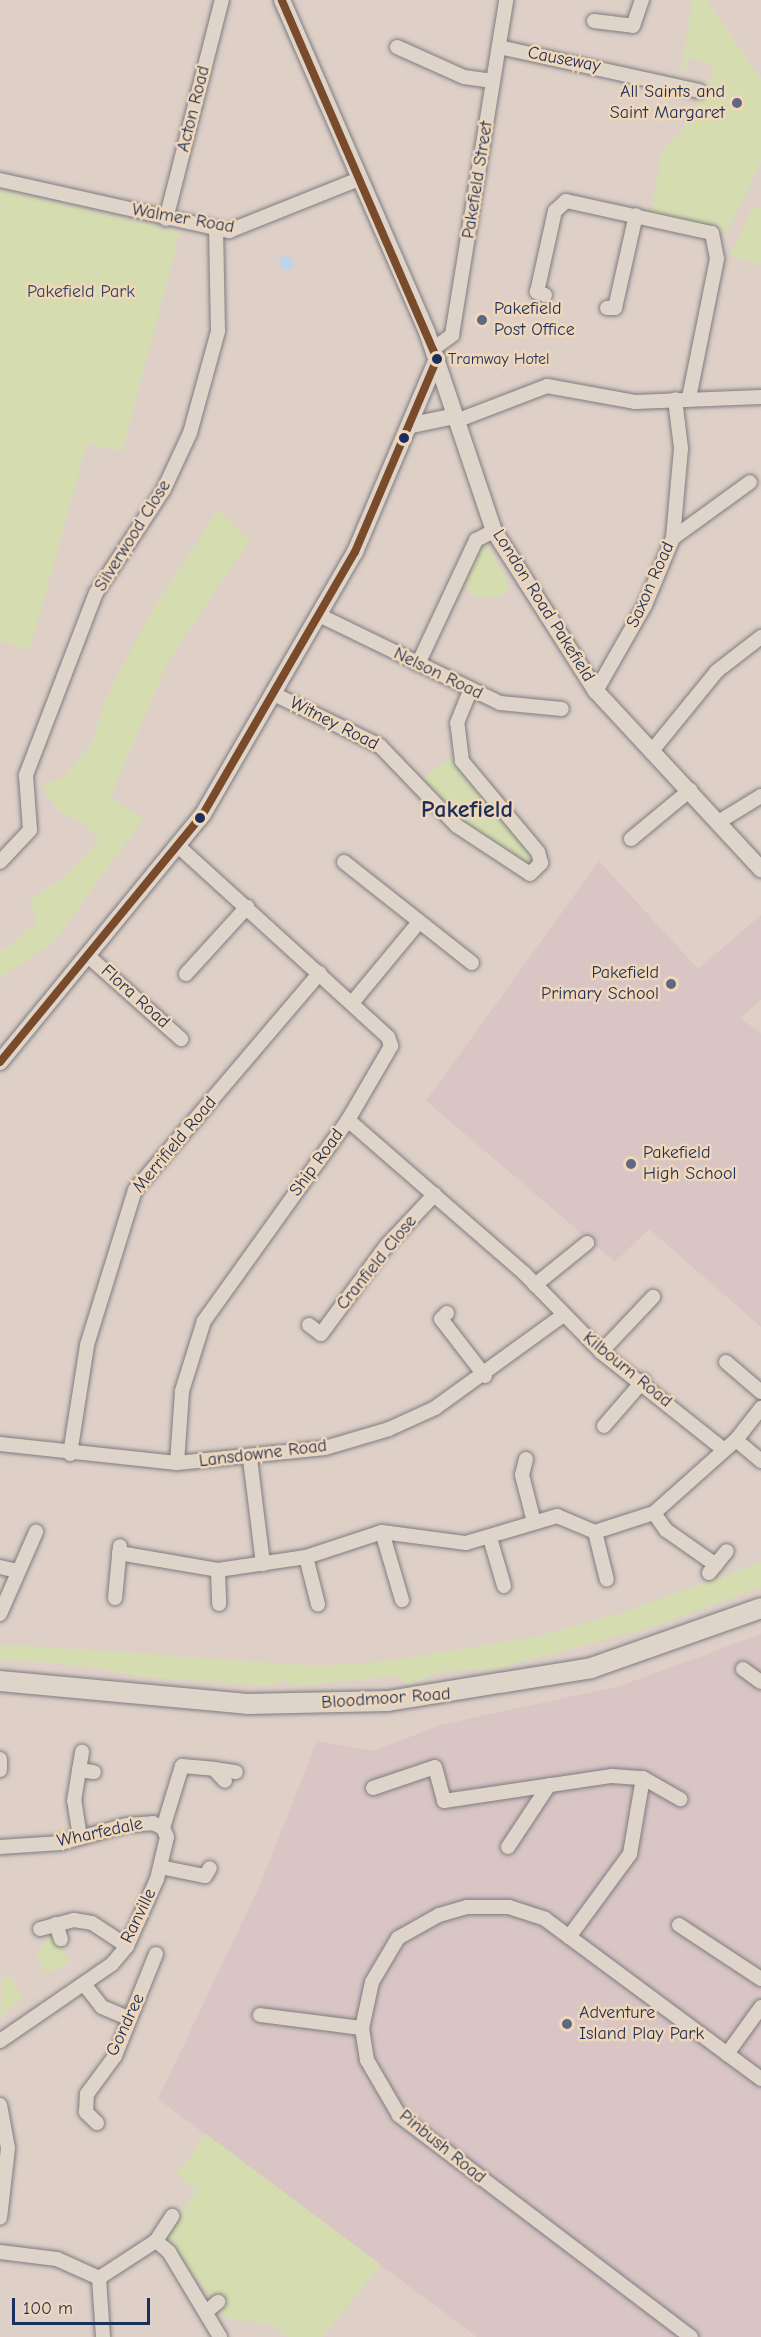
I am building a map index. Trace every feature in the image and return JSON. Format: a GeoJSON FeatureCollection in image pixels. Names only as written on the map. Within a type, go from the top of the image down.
{"type":"FeatureCollection","features":[{"type":"Feature","properties":{"kind":"highway","name":"Bloodmoor Road"},"geometry":{"type":"LineString","coordinates":[[0,1681],[247,1704],[388,1701],[591,1668],[761,1608]]}},
{"type":"Feature","properties":{"kind":"main road","name":"London Road Pakefield"},"geometry":{"type":"LineString","coordinates":[[282,0],[435,354],[494,531],[596,691],[651,752],[720,822],[761,869]]}},
{"type":"Feature","properties":{"kind":"main road"},"geometry":{"type":"LineString","coordinates":[[0,1062],[180,848],[276,694],[321,616],[412,425],[435,354]]}},
{"type":"Feature","properties":{"kind":"main road"},"geometry":{"type":"LineString","coordinates":[[412,425],[455,419]]}},
{"type":"Feature","properties":{"kind":"street","name":"Acton Road"},"geometry":{"type":"LineString","coordinates":[[166,219],[222,0]]}},
{"type":"Feature","properties":{"kind":"street","name":"Pakefield Street"},"geometry":{"type":"LineString","coordinates":[[435,354],[453,334],[506,0]]}},
{"type":"Feature","properties":{"kind":"street"},"geometry":{"type":"LineString","coordinates":[[594,21],[633,26],[642,0]]}},
{"type":"Feature","properties":{"kind":"street"},"geometry":{"type":"LineString","coordinates":[[397,47],[421,62],[464,77],[493,81]]}},
{"type":"Feature","properties":{"kind":"street","name":"Causeway"},"geometry":{"type":"LineString","coordinates":[[499,47],[699,91]]}},
{"type":"Feature","properties":{"kind":"street","name":"Walmer Road"},"geometry":{"type":"LineString","coordinates":[[0,180],[166,219],[242,230],[359,179]]}},
{"type":"Feature","properties":{"kind":"street"},"geometry":{"type":"LineString","coordinates":[[537,293],[560,205],[572,200],[636,215],[615,309]]}},
{"type":"Feature","properties":{"kind":"street","name":"Saxon Road"},"geometry":{"type":"LineString","coordinates":[[596,691],[645,605],[673,538],[681,448],[682,399],[718,244],[706,230],[636,215]]}},
{"type":"Feature","properties":{"kind":"street","name":"Silverwood Close"},"geometry":{"type":"LineString","coordinates":[[0,862],[30,830],[26,775],[96,593],[164,489],[190,433],[218,331],[216,228]]}},
{"type":"Feature","properties":{"kind":"street"},"geometry":{"type":"LineString","coordinates":[[455,419],[546,386],[635,402],[761,397]]}},
{"type":"Feature","properties":{"kind":"street"},"geometry":{"type":"LineString","coordinates":[[673,538],[750,482]]}},
{"type":"Feature","properties":{"kind":"street"},"geometry":{"type":"LineString","coordinates":[[418,664],[476,540],[494,531]]}},
{"type":"Feature","properties":{"kind":"street","name":"Nelson Road"},"geometry":{"type":"LineString","coordinates":[[321,616],[470,690],[517,707],[562,709]]}},
{"type":"Feature","properties":{"kind":"street"},"geometry":{"type":"LineString","coordinates":[[651,752],[717,671],[761,637]]}},
{"type":"Feature","properties":{"kind":"street","name":"Witney Road"},"geometry":{"type":"LineString","coordinates":[[276,694],[380,747],[457,826],[519,872],[530,874],[541,863],[538,852],[462,761],[458,723],[470,690]]}},
{"type":"Feature","properties":{"kind":"street"},"geometry":{"type":"LineString","coordinates":[[631,839],[690,790]]}},
{"type":"Feature","properties":{"kind":"street"},"geometry":{"type":"LineString","coordinates":[[720,822],[761,796]]}},
{"type":"Feature","properties":{"kind":"street","name":"Ship Road"},"geometry":{"type":"LineString","coordinates":[[177,1463],[182,1391],[204,1321],[348,1120],[391,1046],[388,1036],[180,848]]}},
{"type":"Feature","properties":{"kind":"street"},"geometry":{"type":"LineString","coordinates":[[344,862],[472,963]]}},
{"type":"Feature","properties":{"kind":"street"},"geometry":{"type":"LineString","coordinates":[[186,974],[247,907]]}},
{"type":"Feature","properties":{"kind":"street"},"geometry":{"type":"LineString","coordinates":[[352,1003],[419,922]]}},
{"type":"Feature","properties":{"kind":"street","name":"Flora Road"},"geometry":{"type":"LineString","coordinates":[[88,956],[181,1039]]}},
{"type":"Feature","properties":{"kind":"street","name":"Merrifield Road"},"geometry":{"type":"LineString","coordinates":[[70,1454],[87,1345],[135,1190],[320,974]]}},
{"type":"Feature","properties":{"kind":"street","name":"Kilbourn Road"},"geometry":{"type":"LineString","coordinates":[[348,1120],[435,1194],[535,1285],[562,1316],[602,1352],[643,1381],[724,1450]]}},
{"type":"Feature","properties":{"kind":"street","name":"Cranfield Close"},"geometry":{"type":"LineString","coordinates":[[309,1325],[326,1337],[386,1246],[435,1194]]}},
{"type":"Feature","properties":{"kind":"street"},"geometry":{"type":"LineString","coordinates":[[535,1285],[587,1243]]}},
{"type":"Feature","properties":{"kind":"street"},"geometry":{"type":"LineString","coordinates":[[602,1352],[653,1297]]}},
{"type":"Feature","properties":{"kind":"street","name":"Lansdowne Road"},"geometry":{"type":"LineString","coordinates":[[0,1444],[70,1454],[177,1463],[250,1459],[325,1448],[389,1429],[485,1376],[562,1316]]}},
{"type":"Feature","properties":{"kind":"street"},"geometry":{"type":"LineString","coordinates":[[440,1320],[485,1376]]}},
{"type":"Feature","properties":{"kind":"street"},"geometry":{"type":"LineString","coordinates":[[726,1362],[761,1392]]}},
{"type":"Feature","properties":{"kind":"street"},"geometry":{"type":"LineString","coordinates":[[604,1426],[643,1381]]}},
{"type":"Feature","properties":{"kind":"street"},"geometry":{"type":"LineString","coordinates":[[114,1598],[120,1549],[218,1570],[306,1557],[382,1532],[452,1543],[490,1538],[534,1522],[567,1517],[595,1532],[654,1513],[736,1440],[761,1408]]}},
{"type":"Feature","properties":{"kind":"street"},"geometry":{"type":"LineString","coordinates":[[736,1440],[761,1461]]}},
{"type":"Feature","properties":{"kind":"street"},"geometry":{"type":"LineString","coordinates":[[250,1459],[263,1564]]}},
{"type":"Feature","properties":{"kind":"street"},"geometry":{"type":"LineString","coordinates":[[526,1459],[522,1475],[534,1522]]}},
{"type":"Feature","properties":{"kind":"street"},"geometry":{"type":"LineString","coordinates":[[654,1513],[666,1530],[713,1569],[728,1551]]}},
{"type":"Feature","properties":{"kind":"street"},"geometry":{"type":"LineString","coordinates":[[382,1532],[401,1601]]}},
{"type":"Feature","properties":{"kind":"street"},"geometry":{"type":"LineString","coordinates":[[595,1532],[607,1580]]}},
{"type":"Feature","properties":{"kind":"street"},"geometry":{"type":"LineString","coordinates":[[2,1615],[31,1536]]}},
{"type":"Feature","properties":{"kind":"street"},"geometry":{"type":"LineString","coordinates":[[490,1538],[504,1586]]}},
{"type":"Feature","properties":{"kind":"street"},"geometry":{"type":"LineString","coordinates":[[306,1557],[318,1605]]}},
{"type":"Feature","properties":{"kind":"street"},"geometry":{"type":"LineString","coordinates":[[0,1567],[17,1571]]}},
{"type":"Feature","properties":{"kind":"street"},"geometry":{"type":"LineString","coordinates":[[218,1570],[218,1604]]}},
{"type":"Feature","properties":{"kind":"street"},"geometry":{"type":"LineString","coordinates":[[743,1669],[761,1682]]}},
{"type":"Feature","properties":{"kind":"street"},"geometry":{"type":"LineString","coordinates":[[80,1837],[74,1801],[82,1752]]}},
{"type":"Feature","properties":{"kind":"street","name":"Ranville"},"geometry":{"type":"LineString","coordinates":[[0,2041],[84,1984],[127,1946],[160,1867],[163,1828],[182,1766],[214,1769],[231,1776]]}},
{"type":"Feature","properties":{"kind":"street"},"geometry":{"type":"LineString","coordinates":[[373,1788],[435,1767],[444,1801],[612,1776],[643,1778],[680,1799]]}},
{"type":"Feature","properties":{"kind":"street"},"geometry":{"type":"LineString","coordinates":[[79,1770],[94,1772]]}},
{"type":"Feature","properties":{"kind":"street"},"geometry":{"type":"LineString","coordinates":[[569,1937],[630,1854],[643,1778]]}},
{"type":"Feature","properties":{"kind":"street"},"geometry":{"type":"LineString","coordinates":[[508,1847],[549,1785]]}},
{"type":"Feature","properties":{"kind":"street","name":"Wharfedale"},"geometry":{"type":"LineString","coordinates":[[0,1847],[80,1837],[126,1825],[153,1823],[163,1828]]}},
{"type":"Feature","properties":{"kind":"street"},"geometry":{"type":"LineString","coordinates":[[160,1867],[207,1876]]}},
{"type":"Feature","properties":{"kind":"street","name":"Pinbush Road"},"geometry":{"type":"LineString","coordinates":[[691,2337],[399,2115],[370,2071],[362,2028],[372,1982],[398,1938],[439,1915],[467,1907],[509,1907],[545,1919],[761,2079]]}},
{"type":"Feature","properties":{"kind":"street"},"geometry":{"type":"LineString","coordinates":[[40,1929],[56,1924],[92,1923],[127,1946]]}},
{"type":"Feature","properties":{"kind":"street"},"geometry":{"type":"LineString","coordinates":[[56,1924],[61,1939]]}},
{"type":"Feature","properties":{"kind":"street"},"geometry":{"type":"LineString","coordinates":[[679,1925],[761,1979]]}},
{"type":"Feature","properties":{"kind":"street","name":"Gondree"},"geometry":{"type":"LineString","coordinates":[[96,2123],[83,2113],[87,2094],[115,2056],[130,2019],[158,1972],[156,1954]]}},
{"type":"Feature","properties":{"kind":"street"},"geometry":{"type":"LineString","coordinates":[[84,1984],[102,2007],[130,2019]]}},
{"type":"Feature","properties":{"kind":"street"},"geometry":{"type":"LineString","coordinates":[[727,2054],[761,2007]]}},
{"type":"Feature","properties":{"kind":"street"},"geometry":{"type":"LineString","coordinates":[[260,2015],[362,2028]]}},
{"type":"Feature","properties":{"kind":"street"},"geometry":{"type":"LineString","coordinates":[[0,2218],[2,2113]]}},
{"type":"Feature","properties":{"kind":"street"},"geometry":{"type":"LineString","coordinates":[[99,2278],[156,2241],[172,2216]]}},
{"type":"Feature","properties":{"kind":"street"},"geometry":{"type":"LineString","coordinates":[[156,2241],[206,2312],[220,2337]]}},
{"type":"Feature","properties":{"kind":"street"},"geometry":{"type":"LineString","coordinates":[[0,2252],[57,2259],[99,2278]]}},
{"type":"Feature","properties":{"kind":"street"},"geometry":{"type":"LineString","coordinates":[[99,2278],[103,2337]]}},
{"type":"Feature","properties":{"kind":"street"},"geometry":{"type":"LineString","coordinates":[[206,2312],[218,2302]]}},
{"type":"Feature","properties":{"kind":"shaded area","name":"Pakefield High School"},"geometry":{"type":"Polygon","coordinates":[[[599,861],[698,969],[761,915],[761,1000],[740,1018],[761,1033],[761,1327],[649,1229],[615,1262],[426,1101],[599,861]]]}},
{"type":"Feature","properties":{"kind":"shaded area"},"geometry":{"type":"Polygon","coordinates":[[[761,1634],[761,2337],[477,2337],[158,2099],[259,1887],[317,1741],[374,1751],[440,1725],[620,1686],[761,1634]]]}},
{"type":"Feature","properties":{"kind":"green space"},"geometry":{"type":"Polygon","coordinates":[[[693,0],[707,0],[761,79],[761,163],[727,232],[651,214],[662,150],[683,129],[716,67],[690,57],[679,80],[693,0]]]}},
{"type":"Feature","properties":{"kind":"green space","name":"Pakefield Park"},"geometry":{"type":"Polygon","coordinates":[[[0,190],[180,232],[122,452],[87,443],[30,649],[0,641],[0,190]]]}},
{"type":"Feature","properties":{"kind":"green space"},"geometry":{"type":"Polygon","coordinates":[[[753,206],[761,208],[761,265],[730,256],[753,206]]]}},
{"type":"Feature","properties":{"kind":"green space"},"geometry":{"type":"Polygon","coordinates":[[[218,510],[250,540],[168,661],[110,798],[143,819],[53,943],[0,978],[0,952],[37,923],[30,900],[64,877],[100,841],[81,821],[59,812],[42,785],[64,777],[92,743],[104,703],[146,621],[218,510]]]}},
{"type":"Feature","properties":{"kind":"green space"},"geometry":{"type":"Polygon","coordinates":[[[488,544],[510,587],[498,598],[474,597],[463,582],[480,545],[488,544]]]}},
{"type":"Feature","properties":{"kind":"green space"},"geometry":{"type":"Polygon","coordinates":[[[456,754],[537,857],[532,870],[455,820],[419,781],[456,754]]]}},
{"type":"Feature","properties":{"kind":"green space"},"geometry":{"type":"Polygon","coordinates":[[[761,1562],[761,1587],[655,1626],[498,1668],[439,1672],[408,1685],[395,1676],[296,1686],[283,1680],[273,1686],[143,1677],[86,1666],[0,1659],[0,1646],[32,1646],[317,1666],[381,1662],[535,1637],[626,1612],[761,1562]]]}},
{"type":"Feature","properties":{"kind":"green space"},"geometry":{"type":"Polygon","coordinates":[[[52,1932],[70,1963],[45,1973],[37,1953],[52,1932]]]}},
{"type":"Feature","properties":{"kind":"green space"},"geometry":{"type":"Polygon","coordinates":[[[2,1976],[12,1979],[22,1997],[0,2018],[2,1976]]]}},
{"type":"Feature","properties":{"kind":"green space"},"geometry":{"type":"Polygon","coordinates":[[[206,2134],[381,2265],[322,2337],[289,2337],[272,2325],[225,2318],[169,2242],[167,2234],[197,2190],[176,2175],[206,2134]]]}},
{"type":"Feature","properties":{"kind":"water"},"geometry":{"type":"Polygon","coordinates":[[[286,256],[291,258],[293,263],[291,268],[286,270],[281,268],[279,263],[281,258],[286,256]]]}},
{"type":"Feature","properties":{"kind":"transit line"},"geometry":{"type":"LineString","coordinates":[[0,1062],[203,814],[355,552],[437,359],[282,0]]}},
{"type":"Feature","properties":{"kind":"place","name":"All Saints and Saint Margaret"},"geometry":{"type":"Point","coordinates":[737,103]}},
{"type":"Feature","properties":{"kind":"place","name":"Pakefield Post Office"},"geometry":{"type":"Point","coordinates":[482,320]}},
{"type":"Feature","properties":{"kind":"place","name":"Tramway Hotel"},"geometry":{"type":"Point","coordinates":[437,359]}},
{"type":"Feature","properties":{"kind":"place","name":"Pakefield Primary School"},"geometry":{"type":"Point","coordinates":[671,984]}},
{"type":"Feature","properties":{"kind":"place","name":"Pakefield High School"},"geometry":{"type":"Point","coordinates":[631,1164]}},
{"type":"Feature","properties":{"kind":"place","name":"Adventure Island Play Park"},"geometry":{"type":"Point","coordinates":[567,2024]}},
{"type":"Feature","properties":{"kind":"district","name":"Pakefield"},"geometry":{"type":"Point","coordinates":[467,810]}}]}
